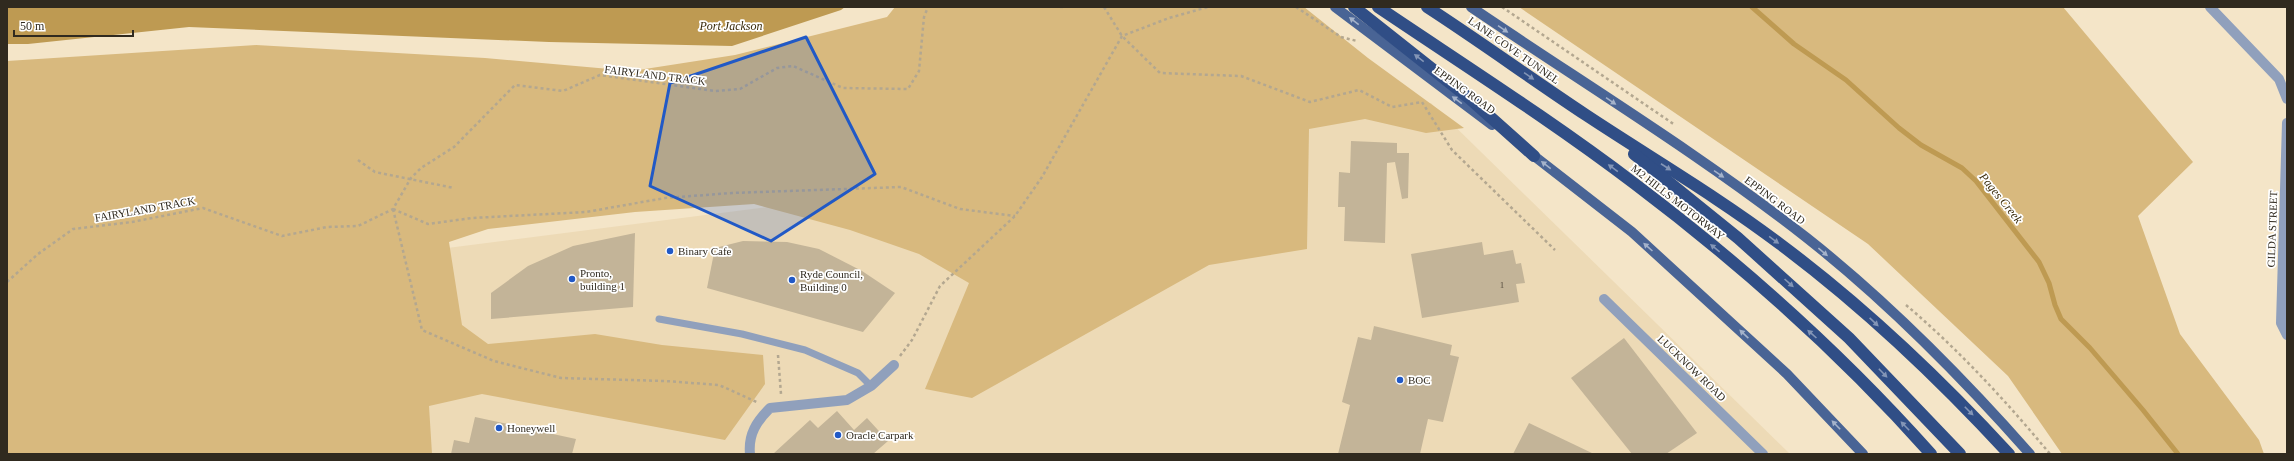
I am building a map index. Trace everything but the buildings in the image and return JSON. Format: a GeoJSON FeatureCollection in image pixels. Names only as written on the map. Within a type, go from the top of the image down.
{"type":"FeatureCollection","features":[{"type":"Feature","properties":{"kind":"highway"},"geometry":{"type":"LineString","coordinates":[[1354,7],[1469,98],[1534,156]]}},
{"type":"Feature","properties":{"kind":"highway","name":"M2 HILLS MOTORWAY"},"geometry":{"type":"LineString","coordinates":[[1378,7],[1574,139],[1686,224],[1744,272],[1822,343],[1879,398],[1932,454]]}},
{"type":"Feature","properties":{"kind":"highway","name":"LANE COVE TUNNEL"},"geometry":{"type":"LineString","coordinates":[[1427,7],[1586,116]]}},
{"type":"Feature","properties":{"kind":"highway"},"geometry":{"type":"LineString","coordinates":[[1586,116],[1730,208],[1780,244],[1853,302],[1970,412],[2009,454]]}},
{"type":"Feature","properties":{"kind":"highway","name":"M2 HILLS MOTORWAY"},"geometry":{"type":"LineString","coordinates":[[1586,116],[1738,238],[1789,282],[1855,343],[1960,454]]}},
{"type":"Feature","properties":{"kind":"main road","name":"EPPING ROAD"},"geometry":{"type":"LineString","coordinates":[[1335,7],[1534,156],[1643,242],[1787,374],[1863,454]]}},
{"type":"Feature","properties":{"kind":"main road","name":"EPPING ROAD"},"geometry":{"type":"LineString","coordinates":[[1470,7],[1711,168],[1808,239],[1864,287],[1937,355],[1990,409],[2030,454]]}},
{"type":"Feature","properties":{"kind":"street"},"geometry":{"type":"LineString","coordinates":[[2210,7],[2279,79],[2287,99]]}},
{"type":"Feature","properties":{"kind":"street","name":"GILDA STREET"},"geometry":{"type":"LineString","coordinates":[[2287,123],[2281,324],[2287,335]]}},
{"type":"Feature","properties":{"kind":"street","name":"LUCKNOW ROAD"},"geometry":{"type":"LineString","coordinates":[[1604,299],[1763,454]]}},
{"type":"Feature","properties":{"kind":"street"},"geometry":{"type":"LineString","coordinates":[[750,454],[749,443],[756,422],[770,408],[847,400],[871,386],[894,365]]}},
{"type":"Feature","properties":{"kind":"lane"},"geometry":{"type":"LineString","coordinates":[[659,319],[742,334],[805,350],[858,373],[871,386]]}},
{"type":"Feature","properties":{"kind":"path","name":"FAIRYLAND TRACK"},"geometry":{"type":"LineString","coordinates":[[7,282],[38,254],[72,229],[132,222],[203,208],[282,236],[334,226],[358,226],[393,209],[411,178],[421,168],[454,148],[515,85],[563,91],[600,75],[715,91],[740,89],[777,68],[793,66],[843,88],[908,89],[920,71],[924,17],[928,7]]}},
{"type":"Feature","properties":{"kind":"path"},"geometry":{"type":"LineString","coordinates":[[1060,7],[1066,7]]}},
{"type":"Feature","properties":{"kind":"path"},"geometry":{"type":"LineString","coordinates":[[1104,7],[1122,36],[1160,72],[1241,76],[1310,102],[1358,90],[1392,106],[1422,102],[1452,150],[1555,250]]}},
{"type":"Feature","properties":{"kind":"path"},"geometry":{"type":"LineString","coordinates":[[894,365],[912,340],[940,286],[1015,216],[1042,177],[1122,36],[1169,18],[1208,7]]}},
{"type":"Feature","properties":{"kind":"path"},"geometry":{"type":"LineString","coordinates":[[1296,7],[1341,37],[1361,42]]}},
{"type":"Feature","properties":{"kind":"path"},"geometry":{"type":"LineString","coordinates":[[358,160],[376,172],[454,188]]}},
{"type":"Feature","properties":{"kind":"path"},"geometry":{"type":"LineString","coordinates":[[393,209],[428,224],[472,218],[586,212],[665,198],[732,193],[901,187],[960,209],[1015,216]]}},
{"type":"Feature","properties":{"kind":"path"},"geometry":{"type":"LineString","coordinates":[[393,209],[422,330],[494,360],[561,378],[665,381],[720,385],[770,408]]}},
{"type":"Feature","properties":{"kind":"path"},"geometry":{"type":"LineString","coordinates":[[779,343],[777,353],[781,394]]}},
{"type":"Feature","properties":{"kind":"highlighted area"},"geometry":{"type":"Polygon","coordinates":[[[806,37],[875,174],[771,241],[650,186],[670,83],[806,37]]]}},
{"type":"Feature","properties":{"kind":"shaded area"},"geometry":{"type":"Polygon","coordinates":[[[895,7],[1304,7],[1368,58],[1464,128],[1426,133],[1365,119],[1309,129],[1307,249],[1209,265],[972,398],[925,389],[969,283],[919,254],[850,230],[754,204],[635,212],[488,229],[449,242],[462,325],[488,344],[595,334],[662,345],[763,355],[765,384],[725,440],[482,394],[429,406],[432,454],[7,454],[7,61],[256,45],[485,58],[632,71],[735,55],[887,17],[895,7]]]}},
{"type":"Feature","properties":{"kind":"shaded area"},"geometry":{"type":"Polygon","coordinates":[[[1519,7],[2063,7],[2193,162],[2138,216],[2180,334],[2259,440],[2264,454],[2062,454],[2008,376],[1868,244],[1519,7]]]}},
{"type":"Feature","properties":{"kind":"shaded area"},"geometry":{"type":"Polygon","coordinates":[[[1139,100],[1431,103],[1790,454],[386,454],[369,258],[940,185],[1139,100]]]}},
{"type":"Feature","properties":{"kind":"water","name":"Port Jackson"},"geometry":{"type":"Polygon","coordinates":[[[7,7],[845,7],[841,10],[732,46],[549,42],[189,27],[28,44],[7,44],[7,7]]]}},
{"type":"Feature","properties":{"kind":"waterway","name":"Pages Creek"},"geometry":{"type":"LineString","coordinates":[[1752,7],[1794,44],[1846,80],[1899,128],[1921,145],[1962,168],[1976,181],[2039,262],[2049,283],[2055,305],[2061,319],[2090,348],[2178,454]]}},
{"type":"Feature","properties":{"kind":"place","name":"Binary Cafe"},"geometry":{"type":"Point","coordinates":[670,251]}},
{"type":"Feature","properties":{"kind":"place","name":"Pronto, building 1"},"geometry":{"type":"Point","coordinates":[572,279]}},
{"type":"Feature","properties":{"kind":"place","name":"Ryde Council, Building 0"},"geometry":{"type":"Point","coordinates":[792,280]}},
{"type":"Feature","properties":{"kind":"place","name":"BOC"},"geometry":{"type":"Point","coordinates":[1400,380]}},
{"type":"Feature","properties":{"kind":"place","name":"Honeywell"},"geometry":{"type":"Point","coordinates":[499,428]}},
{"type":"Feature","properties":{"kind":"place","name":"Oracle Carpark"},"geometry":{"type":"Point","coordinates":[838,435]}}]}
